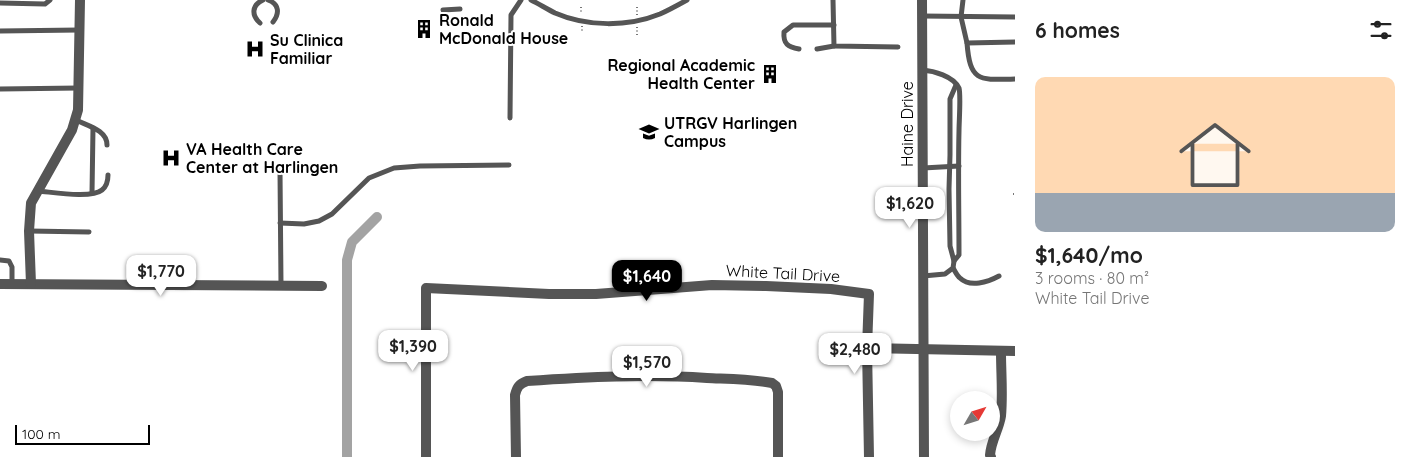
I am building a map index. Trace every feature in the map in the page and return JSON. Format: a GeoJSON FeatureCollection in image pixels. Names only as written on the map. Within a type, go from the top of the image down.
{"type":"FeatureCollection","features":[{"type":"Feature","properties":{"kind":"street"},"geometry":{"type":"LineString","coordinates":[[31,284],[30,210],[37,190],[72,130],[78,110],[80,0]]}},
{"type":"Feature","properties":{"kind":"street","name":"Haine Drive"},"geometry":{"type":"LineString","coordinates":[[922,0],[924,457]]}},
{"type":"Feature","properties":{"kind":"street"},"geometry":{"type":"LineString","coordinates":[[0,284],[322,286]]}},
{"type":"Feature","properties":{"kind":"street","name":"White Tail Drive"},"geometry":{"type":"LineString","coordinates":[[426,457],[426,288],[500,293],[596,294],[712,285],[806,287],[869,294],[867,348]]}},
{"type":"Feature","properties":{"kind":"street"},"geometry":{"type":"LineString","coordinates":[[868,457],[867,348],[1015,352]]}},
{"type":"Feature","properties":{"kind":"street"},"geometry":{"type":"LineString","coordinates":[[991,457],[990,448],[998,429],[1002,405],[1001,352]]}},
{"type":"Feature","properties":{"kind":"street"},"geometry":{"type":"LineString","coordinates":[[516,457],[515,395],[520,384],[578,377],[628,375],[716,378],[772,383],[776,386],[778,392],[778,457]]}},
{"type":"Feature","properties":{"kind":"lane"},"geometry":{"type":"LineString","coordinates":[[0,3],[46,4],[50,0]]}},
{"type":"Feature","properties":{"kind":"lane"},"geometry":{"type":"LineString","coordinates":[[260,23],[254,17],[254,9],[258,2],[263,0]]}},
{"type":"Feature","properties":{"kind":"lane"},"geometry":{"type":"LineString","coordinates":[[268,0],[273,2],[278,9],[277,17],[273,22]]}},
{"type":"Feature","properties":{"kind":"lane"},"geometry":{"type":"LineString","coordinates":[[510,118],[511,15],[521,0]]}},
{"type":"Feature","properties":{"kind":"lane"},"geometry":{"type":"LineString","coordinates":[[531,0],[556,13],[576,20],[612,24],[635,21],[660,14],[688,0]]}},
{"type":"Feature","properties":{"kind":"lane"},"geometry":{"type":"LineString","coordinates":[[834,0],[834,46]]}},
{"type":"Feature","properties":{"kind":"lane"},"geometry":{"type":"LineString","coordinates":[[963,0],[961,16],[971,68],[978,77],[989,80],[1015,79]]}},
{"type":"Feature","properties":{"kind":"lane"},"geometry":{"type":"LineString","coordinates":[[443,10],[460,10]]}},
{"type":"Feature","properties":{"kind":"lane"},"geometry":{"type":"LineString","coordinates":[[922,16],[1015,17]]}},
{"type":"Feature","properties":{"kind":"lane"},"geometry":{"type":"LineString","coordinates":[[799,49],[789,47],[786,43],[784,32],[788,28],[793,25],[834,25]]}},
{"type":"Feature","properties":{"kind":"lane"},"geometry":{"type":"LineString","coordinates":[[0,31],[79,30]]}},
{"type":"Feature","properties":{"kind":"lane"},"geometry":{"type":"LineString","coordinates":[[967,43],[1015,42]]}},
{"type":"Feature","properties":{"kind":"lane"},"geometry":{"type":"LineString","coordinates":[[817,49],[834,46],[898,47]]}},
{"type":"Feature","properties":{"kind":"lane"},"geometry":{"type":"LineString","coordinates":[[922,70],[947,76],[959,89],[959,255],[954,261]]}},
{"type":"Feature","properties":{"kind":"lane"},"geometry":{"type":"LineString","coordinates":[[956,85],[950,99],[950,246],[954,261],[953,268],[961,280],[973,284],[992,280],[999,276]]}},
{"type":"Feature","properties":{"kind":"lane"},"geometry":{"type":"LineString","coordinates":[[0,89],[79,88]]}},
{"type":"Feature","properties":{"kind":"lane"},"geometry":{"type":"LineString","coordinates":[[76,120],[103,133],[107,138],[107,145]]}},
{"type":"Feature","properties":{"kind":"lane"},"geometry":{"type":"LineString","coordinates":[[92,193],[93,128]]}},
{"type":"Feature","properties":{"kind":"lane"},"geometry":{"type":"LineString","coordinates":[[280,223],[304,224],[319,221],[332,214],[369,178],[394,168],[509,165]]}},
{"type":"Feature","properties":{"kind":"lane"},"geometry":{"type":"LineString","coordinates":[[922,168],[958,166]]}},
{"type":"Feature","properties":{"kind":"lane"},"geometry":{"type":"LineString","coordinates":[[280,171],[281,286]]}},
{"type":"Feature","properties":{"kind":"lane"},"geometry":{"type":"LineString","coordinates":[[37,190],[80,194],[92,193],[104,189],[108,183],[108,175]]}},
{"type":"Feature","properties":{"kind":"lane"},"geometry":{"type":"LineString","coordinates":[[29,231],[89,232]]}},
{"type":"Feature","properties":{"kind":"lane"},"geometry":{"type":"LineString","coordinates":[[0,260],[9,261],[12,267],[12,284]]}},
{"type":"Feature","properties":{"kind":"lane"},"geometry":{"type":"LineString","coordinates":[[923,276],[944,274],[953,268]]}},
{"type":"Feature","properties":{"kind":"waterway"},"geometry":{"type":"LineString","coordinates":[[347,457],[347,260],[352,242],[377,217]]}},
{"type":"Feature","properties":{"kind":"place","name":"Ronald McDonald House"},"geometry":{"type":"Point","coordinates":[424,29]}},
{"type":"Feature","properties":{"kind":"place","name":"Su Clinica Familiar"},"geometry":{"type":"Point","coordinates":[255,49]}},
{"type":"Feature","properties":{"kind":"place","name":"Regional Academic Health Center"},"geometry":{"type":"Point","coordinates":[770,74]}},
{"type":"Feature","properties":{"kind":"place","name":"UTRGV Harlingen Campus"},"geometry":{"type":"Point","coordinates":[649,132]}},
{"type":"Feature","properties":{"kind":"place","name":"VA Health Care Center at Harlingen"},"geometry":{"type":"Point","coordinates":[171,158]}}]}
